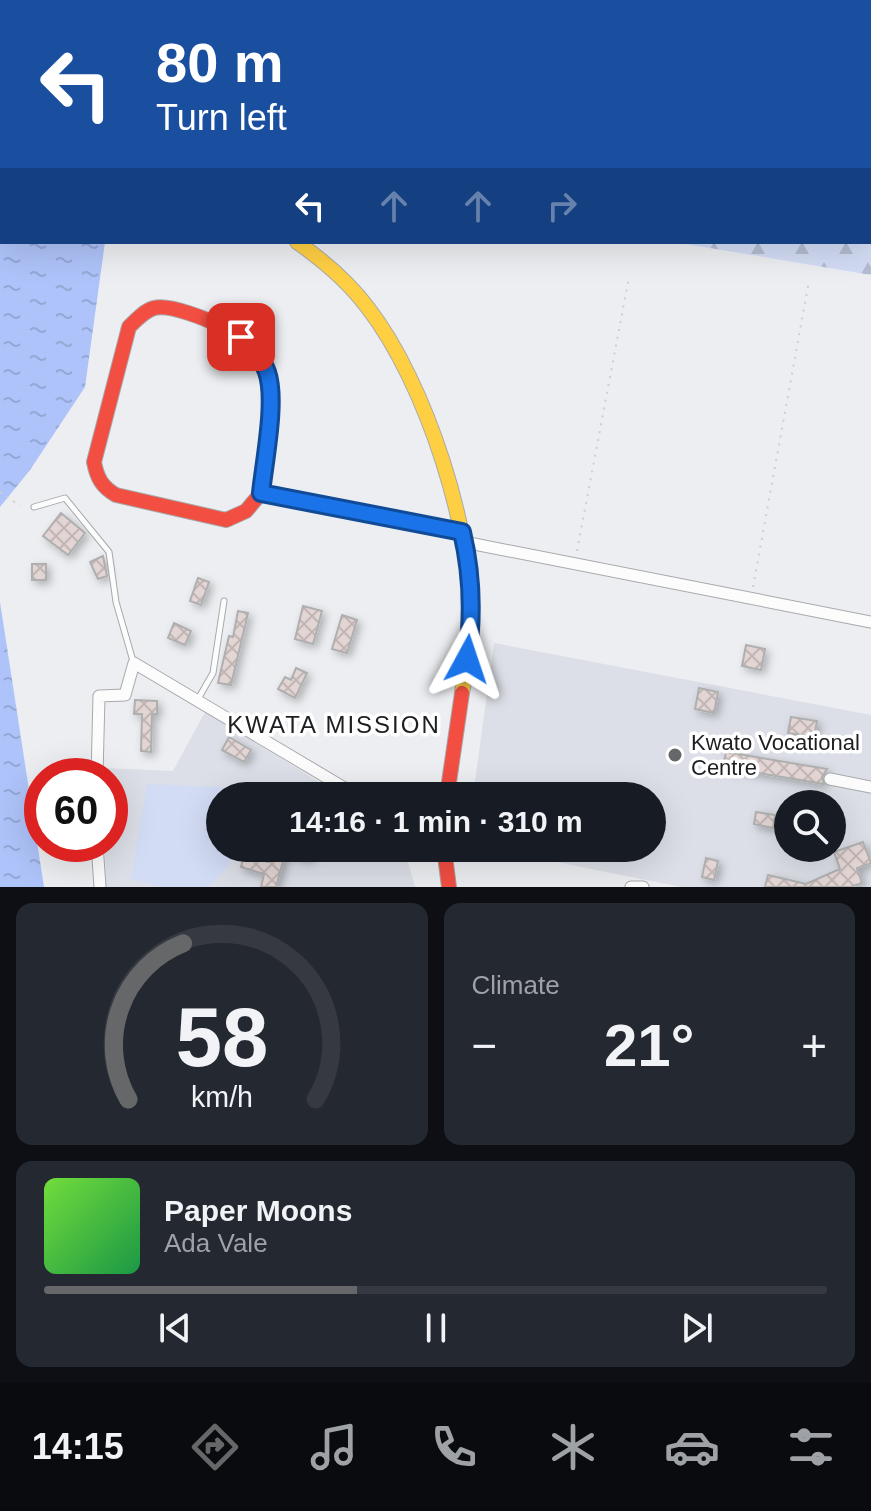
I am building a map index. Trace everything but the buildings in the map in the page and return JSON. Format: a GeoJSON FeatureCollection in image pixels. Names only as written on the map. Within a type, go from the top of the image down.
{"type":"FeatureCollection","features":[{"type":"Feature","properties":{"kind":"street"},"geometry":{"type":"LineString","coordinates":[[300,244],[316,254],[351,288],[378,319],[397,352],[423,404],[463,537],[470,576],[471,631],[449,782]]}},
{"type":"Feature","properties":{"kind":"street"},"geometry":{"type":"LineString","coordinates":[[156,307],[180,311],[210,321],[241,337],[257,353],[268,373],[270,396],[261,493],[243,515],[226,520],[119,496],[102,485],[94,462],[107,405],[129,327],[141,315],[156,307]]}},
{"type":"Feature","properties":{"kind":"street"},"geometry":{"type":"LineString","coordinates":[[261,493],[575,562],[871,622]]}},
{"type":"Feature","properties":{"kind":"street"},"geometry":{"type":"LineString","coordinates":[[97,758],[99,696],[125,695],[134,663],[334,782]]}},
{"type":"Feature","properties":{"kind":"street"},"geometry":{"type":"LineString","coordinates":[[830,779],[871,787]]}},
{"type":"Feature","properties":{"kind":"street"},"geometry":{"type":"LineString","coordinates":[[98,862],[100,887]]}},
{"type":"Feature","properties":{"kind":"street"},"geometry":{"type":"LineString","coordinates":[[446,862],[449,887]]}},
{"type":"Feature","properties":{"kind":"street"},"geometry":{"type":"LineString","coordinates":[[631,887],[643,887]]}},
{"type":"Feature","properties":{"kind":"lane"},"geometry":{"type":"LineString","coordinates":[[34,507],[65,498],[109,552],[116,602],[134,663]]}},
{"type":"Feature","properties":{"kind":"lane"},"geometry":{"type":"LineString","coordinates":[[197,701],[213,673],[224,601]]}},
{"type":"Feature","properties":{"kind":"path"},"geometry":{"type":"LineString","coordinates":[[575,562],[629,277]]}},
{"type":"Feature","properties":{"kind":"path"},"geometry":{"type":"LineString","coordinates":[[751,597],[809,281]]}},
{"type":"Feature","properties":{"kind":"path"},"geometry":{"type":"LineString","coordinates":[[0,492],[20,506]]}},
{"type":"Feature","properties":{"kind":"shaded area","name":"Kwato Vocational Centre"},"geometry":{"type":"Polygon","coordinates":[[[494,643],[871,715],[871,887],[681,887],[557,862],[666,862],[666,782],[475,782],[494,643]]]}},
{"type":"Feature","properties":{"kind":"shaded area"},"geometry":{"type":"Polygon","coordinates":[[[205,712],[319,782],[206,782],[206,862],[408,862],[415,887],[106,887],[105,862],[128,862],[128,769],[173,771],[205,712]]]}},
{"type":"Feature","properties":{"kind":"green space"},"geometry":{"type":"Polygon","coordinates":[[[686,244],[871,244],[871,275],[686,244]]]}},
{"type":"Feature","properties":{"kind":"green space"},"geometry":{"type":"Polygon","coordinates":[[[147,784],[206,786],[206,862],[231,862],[229,866],[208,887],[161,887],[131,879],[147,784]]]}},
{"type":"Feature","properties":{"kind":"water"},"geometry":{"type":"Polygon","coordinates":[[[0,244],[105,244],[85,387],[30,470],[0,507],[0,244]]]}},
{"type":"Feature","properties":{"kind":"water"},"geometry":{"type":"Polygon","coordinates":[[[0,602],[24,758],[24,862],[40,862],[44,887],[0,887],[0,602]]]}},
{"type":"Feature","properties":{"kind":"traffic: fast"},"geometry":{"type":"LineString","coordinates":[[222,327],[256,352],[268,375],[270,417],[261,493],[462,532]]}},
{"type":"Feature","properties":{"kind":"traffic: slow"},"geometry":{"type":"LineString","coordinates":[[300,244],[335,272],[368,308],[389,339],[427,417],[455,504],[470,589],[471,627],[462,693]]}},
{"type":"Feature","properties":{"kind":"traffic: jam"},"geometry":{"type":"LineString","coordinates":[[222,327],[188,313],[161,307],[147,311],[129,327],[95,468],[107,489],[116,495],[226,520],[246,511],[261,493]]}},
{"type":"Feature","properties":{"kind":"traffic: jam"},"geometry":{"type":"LineString","coordinates":[[449,782],[462,693]]}},
{"type":"Feature","properties":{"kind":"traffic: jam"},"geometry":{"type":"LineString","coordinates":[[446,862],[449,887]]}},
{"type":"Feature","properties":{"kind":"place","name":"Kwato Vocational Centre"},"geometry":{"type":"Point","coordinates":[675,755]}},
{"type":"Feature","properties":{"kind":"district","name":"KWATA MISSION"},"geometry":{"type":"Point","coordinates":[334,725]}},
{"type":"Feature","properties":{"kind":"route"},"geometry":{"type":"LineString","coordinates":[[241,337],[257,353],[268,373],[270,396],[261,493],[462,532],[470,576],[471,631],[467,659]]}}]}
